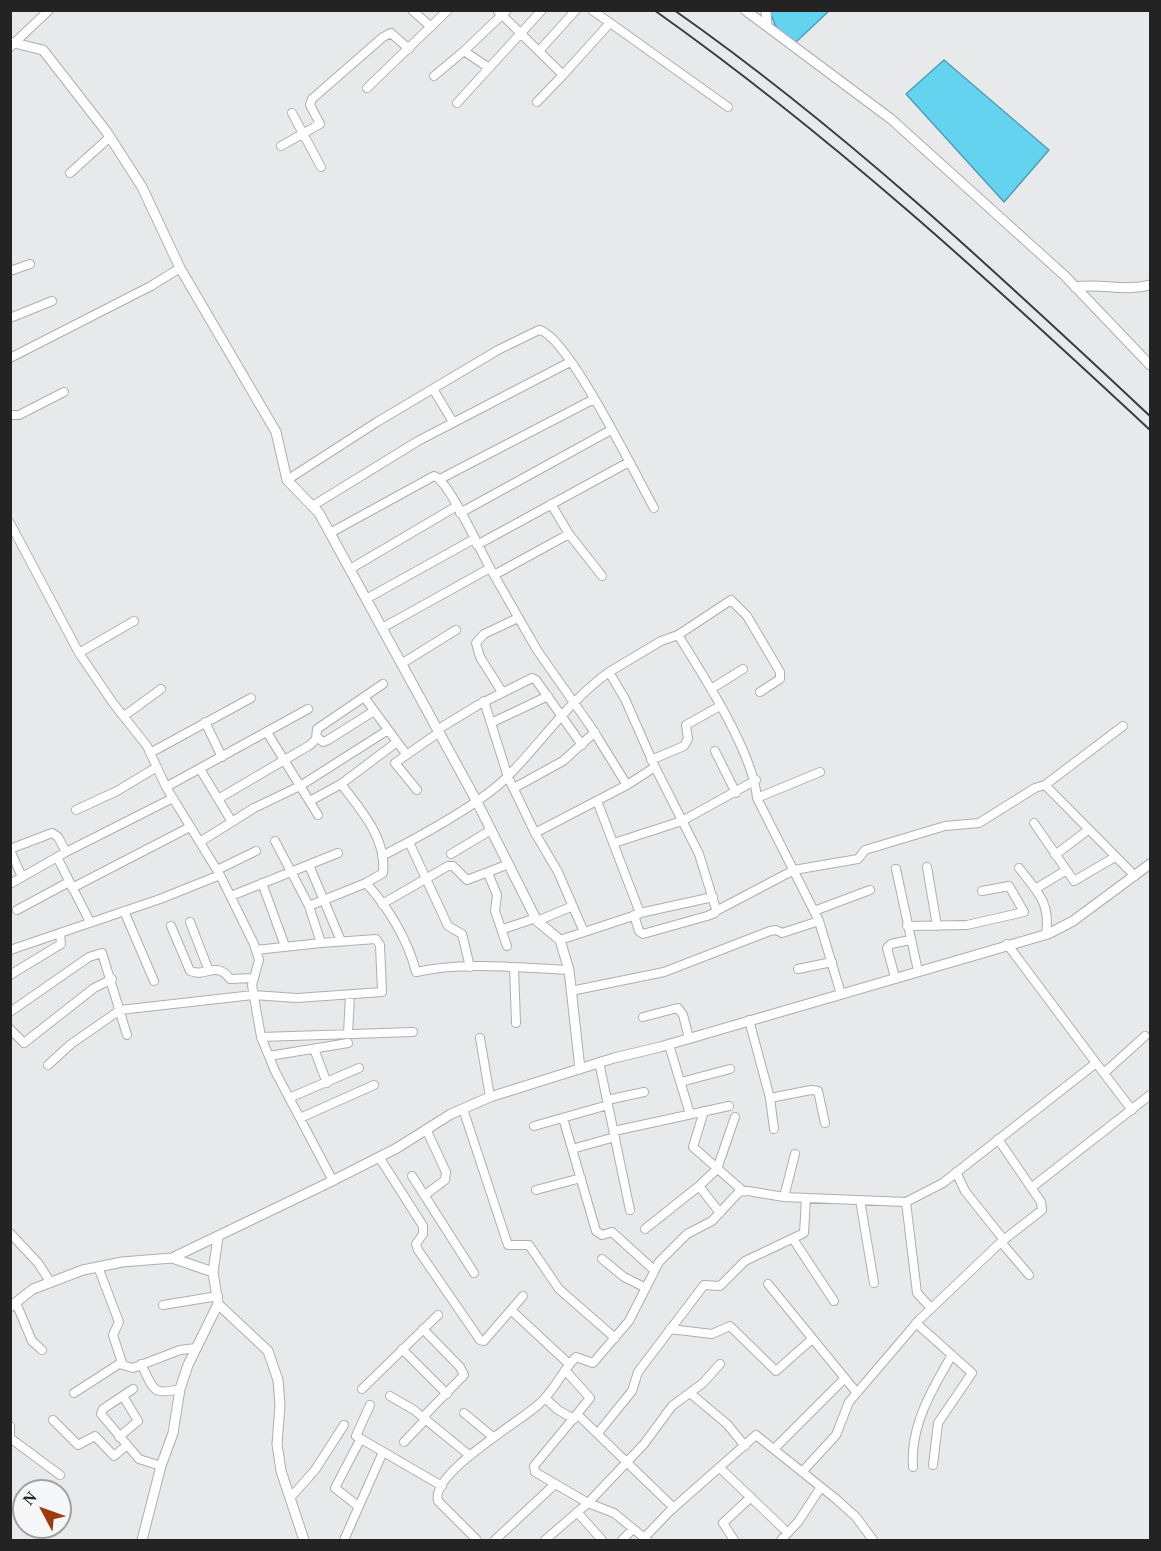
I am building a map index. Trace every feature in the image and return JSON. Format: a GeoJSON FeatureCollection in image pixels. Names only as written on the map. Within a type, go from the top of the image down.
{"type":"FeatureCollection","features":[{"type":"Feature","properties":{"kind":"street"},"geometry":{"type":"LineString","coordinates":[[11,44],[49,10]]}},
{"type":"Feature","properties":{"kind":"street"},"geometry":{"type":"LineString","coordinates":[[412,10],[431,27]]}},
{"type":"Feature","properties":{"kind":"street"},"geometry":{"type":"LineString","coordinates":[[367,88],[448,10]]}},
{"type":"Feature","properties":{"kind":"street"},"geometry":{"type":"LineString","coordinates":[[457,103],[542,10]]}},
{"type":"Feature","properties":{"kind":"street"},"geometry":{"type":"LineString","coordinates":[[539,51],[576,10]]}},
{"type":"Feature","properties":{"kind":"street"},"geometry":{"type":"LineString","coordinates":[[592,10],[728,107]]}},
{"type":"Feature","properties":{"kind":"street"},"geometry":{"type":"LineString","coordinates":[[745,10],[891,119],[1000,215],[1075,287],[1150,365]]}},
{"type":"Feature","properties":{"kind":"street"},"geometry":{"type":"LineString","coordinates":[[766,10],[767,26]]}},
{"type":"Feature","properties":{"kind":"street"},"geometry":{"type":"LineString","coordinates":[[434,76],[464,51],[502,12],[563,75]]}},
{"type":"Feature","properties":{"kind":"street"},"geometry":{"type":"LineString","coordinates":[[537,102],[609,24]]}},
{"type":"Feature","properties":{"kind":"street"},"geometry":{"type":"LineString","coordinates":[[282,146],[321,122],[310,105],[312,99],[383,37],[391,33],[409,49]]}},
{"type":"Feature","properties":{"kind":"street"},"geometry":{"type":"LineString","coordinates":[[11,44],[43,50],[110,137],[141,187],[180,268],[276,432],[287,480],[314,505],[476,800],[537,920],[560,940],[569,970],[580,1069]]}},
{"type":"Feature","properties":{"kind":"street"},"geometry":{"type":"LineString","coordinates":[[464,51],[489,68]]}},
{"type":"Feature","properties":{"kind":"street"},"geometry":{"type":"LineString","coordinates":[[292,113],[321,166]]}},
{"type":"Feature","properties":{"kind":"street"},"geometry":{"type":"LineString","coordinates":[[70,173],[110,137]]}},
{"type":"Feature","properties":{"kind":"street"},"geometry":{"type":"LineString","coordinates":[[10,271],[30,264]]}},
{"type":"Feature","properties":{"kind":"street"},"geometry":{"type":"LineString","coordinates":[[10,358],[151,286],[180,268]]}},
{"type":"Feature","properties":{"kind":"street"},"geometry":{"type":"LineString","coordinates":[[1075,287],[1087,285],[1134,290],[1150,285]]}},
{"type":"Feature","properties":{"kind":"street"},"geometry":{"type":"LineString","coordinates":[[10,318],[52,301]]}},
{"type":"Feature","properties":{"kind":"street"},"geometry":{"type":"LineString","coordinates":[[287,480],[433,388],[498,350],[538,330],[551,336],[570,362],[594,399],[654,508]]}},
{"type":"Feature","properties":{"kind":"street"},"geometry":{"type":"LineString","coordinates":[[314,505],[453,422],[570,362]]}},
{"type":"Feature","properties":{"kind":"street"},"geometry":{"type":"LineString","coordinates":[[433,388],[453,422]]}},
{"type":"Feature","properties":{"kind":"street"},"geometry":{"type":"LineString","coordinates":[[10,415],[19,416],[64,392]]}},
{"type":"Feature","properties":{"kind":"street"},"geometry":{"type":"LineString","coordinates":[[440,479],[594,399]]}},
{"type":"Feature","properties":{"kind":"street"},"geometry":{"type":"LineString","coordinates":[[350,569],[458,509],[611,430]]}},
{"type":"Feature","properties":{"kind":"street"},"geometry":{"type":"LineString","coordinates":[[366,599],[629,462]]}},
{"type":"Feature","properties":{"kind":"street"},"geometry":{"type":"LineString","coordinates":[[330,533],[427,479],[437,476],[458,509],[518,618],[595,732],[627,785]]}},
{"type":"Feature","properties":{"kind":"street"},"geometry":{"type":"LineString","coordinates":[[551,504],[569,534],[602,576]]}},
{"type":"Feature","properties":{"kind":"street"},"geometry":{"type":"LineString","coordinates":[[10,523],[79,653],[150,753],[172,798],[231,896],[259,960],[254,978],[253,995],[261,1036],[289,1098],[333,1181]]}},
{"type":"Feature","properties":{"kind":"street"},"geometry":{"type":"LineString","coordinates":[[382,628],[569,534]]}},
{"type":"Feature","properties":{"kind":"street"},"geometry":{"type":"LineString","coordinates":[[382,856],[476,800],[508,777],[587,687],[661,641],[678,635],[731,600],[747,616],[780,672],[780,679],[759,692]]}},
{"type":"Feature","properties":{"kind":"street"},"geometry":{"type":"LineString","coordinates":[[501,692],[480,657],[476,643],[484,634],[518,618]]}},
{"type":"Feature","properties":{"kind":"street"},"geometry":{"type":"LineString","coordinates":[[79,653],[134,621]]}},
{"type":"Feature","properties":{"kind":"street"},"geometry":{"type":"LineString","coordinates":[[401,664],[456,630]]}},
{"type":"Feature","properties":{"kind":"street"},"geometry":{"type":"LineString","coordinates":[[678,635],[711,689],[756,780],[757,798],[819,921],[841,994]]}},
{"type":"Feature","properties":{"kind":"street"},"geometry":{"type":"LineString","coordinates":[[711,689],[742,669]]}},
{"type":"Feature","properties":{"kind":"street"},"geometry":{"type":"LineString","coordinates":[[609,672],[625,699],[653,764],[699,854],[716,911]]}},
{"type":"Feature","properties":{"kind":"street"},"geometry":{"type":"LineString","coordinates":[[417,790],[396,765],[396,760],[484,701],[532,678],[548,696],[582,745]]}},
{"type":"Feature","properties":{"kind":"street"},"geometry":{"type":"LineString","coordinates":[[218,799],[284,762],[315,741],[317,729],[382,684]]}},
{"type":"Feature","properties":{"kind":"street"},"geometry":{"type":"LineString","coordinates":[[124,716],[161,689]]}},
{"type":"Feature","properties":{"kind":"street"},"geometry":{"type":"LineString","coordinates":[[491,723],[548,696]]}},
{"type":"Feature","properties":{"kind":"street"},"geometry":{"type":"LineString","coordinates":[[364,697],[406,754]]}},
{"type":"Feature","properties":{"kind":"street"},"geometry":{"type":"LineString","coordinates":[[150,753],[251,698]]}},
{"type":"Feature","properties":{"kind":"street"},"geometry":{"type":"LineString","coordinates":[[484,701],[508,777],[535,833],[558,872],[584,932]]}},
{"type":"Feature","properties":{"kind":"street"},"geometry":{"type":"LineString","coordinates":[[535,833],[627,785],[653,764],[684,746],[688,739],[686,725],[720,706]]}},
{"type":"Feature","properties":{"kind":"street"},"geometry":{"type":"LineString","coordinates":[[166,787],[268,734],[309,709]]}},
{"type":"Feature","properties":{"kind":"street"},"geometry":{"type":"LineString","coordinates":[[317,737],[323,742],[328,740],[374,711]]}},
{"type":"Feature","properties":{"kind":"street"},"geometry":{"type":"LineString","coordinates":[[205,722],[222,757]]}},
{"type":"Feature","properties":{"kind":"street"},"geometry":{"type":"LineString","coordinates":[[597,801],[614,843],[637,914],[639,931],[643,934],[707,916],[794,870],[858,859],[866,850],[945,826],[979,823],[1035,788],[1046,785],[1123,726]]}},
{"type":"Feature","properties":{"kind":"street"},"geometry":{"type":"LineString","coordinates":[[200,842],[232,822],[300,786],[388,730]]}},
{"type":"Feature","properties":{"kind":"street"},"geometry":{"type":"LineString","coordinates":[[514,788],[563,762],[595,732]]}},
{"type":"Feature","properties":{"kind":"street"},"geometry":{"type":"LineString","coordinates":[[268,734],[318,815]]}},
{"type":"Feature","properties":{"kind":"street"},"geometry":{"type":"LineString","coordinates":[[310,801],[341,784],[397,742]]}},
{"type":"Feature","properties":{"kind":"street"},"geometry":{"type":"LineString","coordinates":[[715,752],[736,793]]}},
{"type":"Feature","properties":{"kind":"street"},"geometry":{"type":"LineString","coordinates":[[76,810],[117,791],[157,767]]}},
{"type":"Feature","properties":{"kind":"street"},"geometry":{"type":"LineString","coordinates":[[200,769],[232,822]]}},
{"type":"Feature","properties":{"kind":"street"},"geometry":{"type":"LineString","coordinates":[[757,798],[820,772]]}},
{"type":"Feature","properties":{"kind":"street"},"geometry":{"type":"LineString","coordinates":[[614,843],[682,820],[736,793],[756,780]]}},
{"type":"Feature","properties":{"kind":"street"},"geometry":{"type":"LineString","coordinates":[[309,906],[366,884],[382,873],[382,856],[375,832],[341,784]]}},
{"type":"Feature","properties":{"kind":"street"},"geometry":{"type":"LineString","coordinates":[[1046,785],[1135,876]]}},
{"type":"Feature","properties":{"kind":"street"},"geometry":{"type":"LineString","coordinates":[[10,884],[66,852],[172,798]]}},
{"type":"Feature","properties":{"kind":"street"},"geometry":{"type":"LineString","coordinates":[[1034,823],[1072,880],[1077,881],[1115,856]]}},
{"type":"Feature","properties":{"kind":"street"},"geometry":{"type":"LineString","coordinates":[[17,910],[190,827]]}},
{"type":"Feature","properties":{"kind":"street"},"geometry":{"type":"LineString","coordinates":[[451,854],[491,830]]}},
{"type":"Feature","properties":{"kind":"street"},"geometry":{"type":"LineString","coordinates":[[1054,855],[1088,830]]}},
{"type":"Feature","properties":{"kind":"street"},"geometry":{"type":"LineString","coordinates":[[21,877],[10,849],[52,833],[58,837],[66,852]]}},
{"type":"Feature","properties":{"kind":"street"},"geometry":{"type":"LineString","coordinates":[[275,841],[309,906],[321,943]]}},
{"type":"Feature","properties":{"kind":"street"},"geometry":{"type":"LineString","coordinates":[[409,842],[448,926],[459,931],[464,938],[470,967]]}},
{"type":"Feature","properties":{"kind":"street"},"geometry":{"type":"LineString","coordinates":[[10,950],[124,911],[218,872],[256,851]]}},
{"type":"Feature","properties":{"kind":"street"},"geometry":{"type":"LineString","coordinates":[[231,896],[338,853]]}},
{"type":"Feature","properties":{"kind":"street"},"geometry":{"type":"LineString","coordinates":[[57,857],[90,922]]}},
{"type":"Feature","properties":{"kind":"street"},"geometry":{"type":"LineString","coordinates":[[382,903],[451,865],[466,880],[509,864]]}},
{"type":"Feature","properties":{"kind":"street"},"geometry":{"type":"LineString","coordinates":[[42,1350],[32,1341],[13,1305],[33,1289],[98,1267],[122,1262],[172,1258],[333,1181],[463,1109],[490,1097],[600,1062],[669,1045],[1046,934],[1073,921],[1150,864]]}},
{"type":"Feature","properties":{"kind":"street"},"geometry":{"type":"LineString","coordinates":[[309,865],[341,941]]}},
{"type":"Feature","properties":{"kind":"street"},"geometry":{"type":"LineString","coordinates":[[927,867],[937,926]]}},
{"type":"Feature","properties":{"kind":"street"},"geometry":{"type":"LineString","coordinates":[[1019,868],[1035,889],[1048,914],[1046,934]]}},
{"type":"Feature","properties":{"kind":"street"},"geometry":{"type":"LineString","coordinates":[[896,869],[918,970]]}},
{"type":"Feature","properties":{"kind":"street"},"geometry":{"type":"LineString","coordinates":[[1035,889],[1065,871]]}},
{"type":"Feature","properties":{"kind":"street"},"geometry":{"type":"LineString","coordinates":[[489,873],[497,895],[495,911],[507,946]]}},
{"type":"Feature","properties":{"kind":"street"},"geometry":{"type":"LineString","coordinates":[[262,883],[285,946]]}},
{"type":"Feature","properties":{"kind":"street"},"geometry":{"type":"LineString","coordinates":[[366,884],[382,903],[412,956],[416,972],[434,968],[470,967],[569,970]]}},
{"type":"Feature","properties":{"kind":"street"},"geometry":{"type":"LineString","coordinates":[[907,926],[967,925],[1024,912],[1009,886],[982,891]]}},
{"type":"Feature","properties":{"kind":"street"},"geometry":{"type":"LineString","coordinates":[[814,911],[870,890]]}},
{"type":"Feature","properties":{"kind":"street"},"geometry":{"type":"LineString","coordinates":[[560,940],[637,914],[713,897]]}},
{"type":"Feature","properties":{"kind":"street"},"geometry":{"type":"LineString","coordinates":[[503,929],[537,920],[573,906]]}},
{"type":"Feature","properties":{"kind":"street"},"geometry":{"type":"LineString","coordinates":[[124,911],[154,981]]}},
{"type":"Feature","properties":{"kind":"street"},"geometry":{"type":"LineString","coordinates":[[571,992],[664,972],[770,931],[776,930],[782,933],[819,921]]}},
{"type":"Feature","properties":{"kind":"street"},"geometry":{"type":"LineString","coordinates":[[190,922],[209,971]]}},
{"type":"Feature","properties":{"kind":"street"},"geometry":{"type":"LineString","coordinates":[[171,926],[190,971],[196,973],[222,970],[230,979],[254,978]]}},
{"type":"Feature","properties":{"kind":"street"},"geometry":{"type":"LineString","coordinates":[[10,975],[61,944],[60,933]]}},
{"type":"Feature","properties":{"kind":"street"},"geometry":{"type":"LineString","coordinates":[[48,1065],[71,1044],[120,1010],[253,995],[280,998],[382,992],[380,945],[374,938],[256,950]]}},
{"type":"Feature","properties":{"kind":"street"},"geometry":{"type":"LineString","coordinates":[[895,977],[888,946],[910,940]]}},
{"type":"Feature","properties":{"kind":"street"},"geometry":{"type":"LineString","coordinates":[[1007,944],[1132,1110]]}},
{"type":"Feature","properties":{"kind":"street"},"geometry":{"type":"LineString","coordinates":[[10,1012],[96,953],[104,954],[127,1035]]}},
{"type":"Feature","properties":{"kind":"street"},"geometry":{"type":"LineString","coordinates":[[798,969],[832,962]]}},
{"type":"Feature","properties":{"kind":"street"},"geometry":{"type":"LineString","coordinates":[[513,968],[516,1023]]}},
{"type":"Feature","properties":{"kind":"street"},"geometry":{"type":"LineString","coordinates":[[10,1029],[24,1043],[94,988],[112,980]]}},
{"type":"Feature","properties":{"kind":"street"},"geometry":{"type":"LineString","coordinates":[[348,1034],[350,995]]}},
{"type":"Feature","properties":{"kind":"street"},"geometry":{"type":"LineString","coordinates":[[643,1017],[678,1008],[683,1015],[689,1038]]}},
{"type":"Feature","properties":{"kind":"street"},"geometry":{"type":"LineString","coordinates":[[749,1020],[770,1098],[774,1129]]}},
{"type":"Feature","properties":{"kind":"street"},"geometry":{"type":"LineString","coordinates":[[261,1036],[413,1032]]}},
{"type":"Feature","properties":{"kind":"street"},"geometry":{"type":"LineString","coordinates":[[1104,1073],[1145,1036]]}},
{"type":"Feature","properties":{"kind":"street"},"geometry":{"type":"LineString","coordinates":[[480,1038],[490,1097]]}},
{"type":"Feature","properties":{"kind":"street"},"geometry":{"type":"LineString","coordinates":[[269,1056],[348,1043]]}},
{"type":"Feature","properties":{"kind":"street"},"geometry":{"type":"LineString","coordinates":[[669,1045],[690,1114]]}},
{"type":"Feature","properties":{"kind":"street"},"geometry":{"type":"LineString","coordinates":[[314,1049],[327,1083]]}},
{"type":"Feature","properties":{"kind":"street"},"geometry":{"type":"LineString","coordinates":[[600,1062],[630,1210]]}},
{"type":"Feature","properties":{"kind":"street"},"geometry":{"type":"LineString","coordinates":[[704,1111],[693,1147],[743,1191],[784,1197],[906,1202],[943,1183],[1096,1063]]}},
{"type":"Feature","properties":{"kind":"street"},"geometry":{"type":"LineString","coordinates":[[289,1098],[359,1068]]}},
{"type":"Feature","properties":{"kind":"street"},"geometry":{"type":"LineString","coordinates":[[681,1083],[730,1069]]}},
{"type":"Feature","properties":{"kind":"street"},"geometry":{"type":"LineString","coordinates":[[300,1118],[374,1085]]}},
{"type":"Feature","properties":{"kind":"street"},"geometry":{"type":"LineString","coordinates":[[770,1098],[818,1090],[825,1123]]}},
{"type":"Feature","properties":{"kind":"street"},"geometry":{"type":"LineString","coordinates":[[534,1126],[644,1092]]}},
{"type":"Feature","properties":{"kind":"street"},"geometry":{"type":"LineString","coordinates":[[1031,1188],[1150,1095]]}},
{"type":"Feature","properties":{"kind":"street"},"geometry":{"type":"LineString","coordinates":[[572,1149],[614,1134],[729,1106]]}},
{"type":"Feature","properties":{"kind":"street"},"geometry":{"type":"LineString","coordinates":[[463,1109],[508,1245],[529,1245],[559,1289],[615,1338]]}},
{"type":"Feature","properties":{"kind":"street"},"geometry":{"type":"LineString","coordinates":[[645,1229],[717,1169],[735,1117]]}},
{"type":"Feature","properties":{"kind":"street"},"geometry":{"type":"LineString","coordinates":[[563,1118],[598,1233],[612,1232],[654,1270]]}},
{"type":"Feature","properties":{"kind":"street"},"geometry":{"type":"LineString","coordinates":[[425,1195],[445,1180],[446,1172],[426,1130]]}},
{"type":"Feature","properties":{"kind":"street"},"geometry":{"type":"LineString","coordinates":[[802,1472],[836,1435],[849,1402],[916,1323],[1002,1241],[1042,1210],[1043,1205],[998,1139]]}},
{"type":"Feature","properties":{"kind":"street"},"geometry":{"type":"LineString","coordinates":[[784,1197],[795,1154]]}},
{"type":"Feature","properties":{"kind":"street"},"geometry":{"type":"LineString","coordinates":[[379,1157],[423,1226],[423,1234],[416,1244],[418,1250],[478,1338],[482,1341],[486,1339],[523,1296]]}},
{"type":"Feature","properties":{"kind":"street"},"geometry":{"type":"LineString","coordinates":[[956,1172],[965,1191],[1029,1275]]}},
{"type":"Feature","properties":{"kind":"street"},"geometry":{"type":"LineString","coordinates":[[412,1176],[474,1273]]}},
{"type":"Feature","properties":{"kind":"street"},"geometry":{"type":"LineString","coordinates":[[536,1190],[581,1178]]}},
{"type":"Feature","properties":{"kind":"street"},"geometry":{"type":"LineString","coordinates":[[699,1186],[720,1213]]}},
{"type":"Feature","properties":{"kind":"street"},"geometry":{"type":"LineString","coordinates":[[477,1540],[438,1501],[438,1492],[442,1486],[469,1455],[520,1420],[545,1398],[576,1358],[593,1363],[629,1321],[654,1270],[680,1240],[699,1230],[743,1191]]}},
{"type":"Feature","properties":{"kind":"street"},"geometry":{"type":"LineString","coordinates":[[598,1433],[632,1391],[638,1372],[704,1285],[720,1286],[745,1261],[801,1236],[806,1229],[806,1198]]}},
{"type":"Feature","properties":{"kind":"street"},"geometry":{"type":"LineString","coordinates":[[860,1200],[874,1283]]}},
{"type":"Feature","properties":{"kind":"street"},"geometry":{"type":"LineString","coordinates":[[906,1202],[916,1293],[931,1308]]}},
{"type":"Feature","properties":{"kind":"street"},"geometry":{"type":"LineString","coordinates":[[10,1233],[38,1263],[51,1283]]}},
{"type":"Feature","properties":{"kind":"street"},"geometry":{"type":"LineString","coordinates":[[218,1237],[213,1272],[218,1300],[268,1351],[278,1380],[280,1406],[276,1443],[290,1498],[304,1540]]}},
{"type":"Feature","properties":{"kind":"street"},"geometry":{"type":"LineString","coordinates":[[793,1239],[834,1300]]}},
{"type":"Feature","properties":{"kind":"street"},"geometry":{"type":"LineString","coordinates":[[172,1258],[213,1272]]}},
{"type":"Feature","properties":{"kind":"street"},"geometry":{"type":"LineString","coordinates":[[602,1259],[624,1277],[646,1288]]}},
{"type":"Feature","properties":{"kind":"street"},"geometry":{"type":"LineString","coordinates":[[98,1267],[119,1322],[113,1335],[122,1363],[133,1368],[180,1350],[196,1348]]}},
{"type":"Feature","properties":{"kind":"street"},"geometry":{"type":"LineString","coordinates":[[768,1284],[857,1393]]}},
{"type":"Feature","properties":{"kind":"street"},"geometry":{"type":"LineString","coordinates":[[162,1305],[218,1300]]}},
{"type":"Feature","properties":{"kind":"street"},"geometry":{"type":"LineString","coordinates":[[142,1540],[161,1466],[173,1433],[180,1389],[218,1300]]}},
{"type":"Feature","properties":{"kind":"street"},"geometry":{"type":"LineString","coordinates":[[511,1310],[567,1367],[590,1398],[534,1466],[536,1472],[554,1485],[588,1503],[614,1513],[646,1540],[674,1508],[721,1469],[756,1435],[856,1517],[873,1540]]}},
{"type":"Feature","properties":{"kind":"street"},"geometry":{"type":"LineString","coordinates":[[362,1389],[438,1315]]}},
{"type":"Feature","properties":{"kind":"street"},"geometry":{"type":"LineString","coordinates":[[916,1323],[972,1373],[938,1423],[933,1465]]}},
{"type":"Feature","properties":{"kind":"street"},"geometry":{"type":"LineString","coordinates":[[670,1329],[712,1334],[730,1326],[776,1371],[812,1340]]}},
{"type":"Feature","properties":{"kind":"street"},"geometry":{"type":"LineString","coordinates":[[404,1442],[461,1379],[463,1372],[423,1329]]}},
{"type":"Feature","properties":{"kind":"street"},"geometry":{"type":"LineString","coordinates":[[402,1349],[447,1394]]}},
{"type":"Feature","properties":{"kind":"street"},"geometry":{"type":"LineString","coordinates":[[913,1467],[912,1453],[920,1417],[952,1355]]}},
{"type":"Feature","properties":{"kind":"street"},"geometry":{"type":"LineString","coordinates":[[74,1393],[122,1363]]}},
{"type":"Feature","properties":{"kind":"street"},"geometry":{"type":"LineString","coordinates":[[141,1364],[157,1391],[162,1394],[180,1389]]}},
{"type":"Feature","properties":{"kind":"street"},"geometry":{"type":"LineString","coordinates":[[545,1540],[588,1503],[627,1461],[672,1406],[690,1393],[720,1364]]}},
{"type":"Feature","properties":{"kind":"street"},"geometry":{"type":"LineString","coordinates":[[774,1449],[844,1379]]}},
{"type":"Feature","properties":{"kind":"street"},"geometry":{"type":"LineString","coordinates":[[133,1389],[101,1412],[126,1446],[139,1459],[161,1466]]}},
{"type":"Feature","properties":{"kind":"street"},"geometry":{"type":"LineString","coordinates":[[690,1393],[727,1424],[745,1446]]}},
{"type":"Feature","properties":{"kind":"street"},"geometry":{"type":"LineString","coordinates":[[119,1437],[138,1421],[123,1396]]}},
{"type":"Feature","properties":{"kind":"street"},"geometry":{"type":"LineString","coordinates":[[390,1396],[424,1418],[469,1455]]}},
{"type":"Feature","properties":{"kind":"street"},"geometry":{"type":"LineString","coordinates":[[545,1398],[558,1410],[575,1417],[598,1433],[674,1508]]}},
{"type":"Feature","properties":{"kind":"street"},"geometry":{"type":"LineString","coordinates":[[370,1405],[355,1434],[360,1440],[442,1486]]}},
{"type":"Feature","properties":{"kind":"street"},"geometry":{"type":"LineString","coordinates":[[464,1413],[493,1437]]}},
{"type":"Feature","properties":{"kind":"street"},"geometry":{"type":"LineString","coordinates":[[53,1420],[78,1445],[95,1436],[114,1456],[126,1446]]}},
{"type":"Feature","properties":{"kind":"street"},"geometry":{"type":"LineString","coordinates":[[290,1498],[315,1470],[344,1425]]}},
{"type":"Feature","properties":{"kind":"street"},"geometry":{"type":"LineString","coordinates":[[10,1426],[10,1436],[60,1475]]}},
{"type":"Feature","properties":{"kind":"street"},"geometry":{"type":"LineString","coordinates":[[358,1506],[335,1488],[360,1440]]}},
{"type":"Feature","properties":{"kind":"street"},"geometry":{"type":"LineString","coordinates":[[344,1540],[383,1452]]}},
{"type":"Feature","properties":{"kind":"street"},"geometry":{"type":"LineString","coordinates":[[721,1469],[751,1497],[785,1538],[821,1487]]}},
{"type":"Feature","properties":{"kind":"street"},"geometry":{"type":"LineString","coordinates":[[495,1540],[554,1485]]}},
{"type":"Feature","properties":{"kind":"street"},"geometry":{"type":"LineString","coordinates":[[734,1540],[723,1523],[751,1497]]}},
{"type":"Feature","properties":{"kind":"street"},"geometry":{"type":"LineString","coordinates":[[578,1512],[602,1540]]}},
{"type":"Feature","properties":{"kind":"street"},"geometry":{"type":"LineString","coordinates":[[622,1540],[633,1529]]}},
{"type":"Feature","properties":{"kind":"water"},"geometry":{"type":"Polygon","coordinates":[[[830,10],[796,42],[782,35],[770,11],[830,10]]]}},
{"type":"Feature","properties":{"kind":"water"},"geometry":{"type":"Polygon","coordinates":[[[944,60],[1049,150],[1004,202],[906,94],[944,60]]]}},
{"type":"Feature","properties":{"kind":"railway"},"geometry":{"type":"LineString","coordinates":[[654,10],[720,58],[847,159],[970,265],[1150,430]]}},
{"type":"Feature","properties":{"kind":"railway"},"geometry":{"type":"LineString","coordinates":[[674,10],[737,56],[860,154],[978,257],[1150,416]]}}]}
